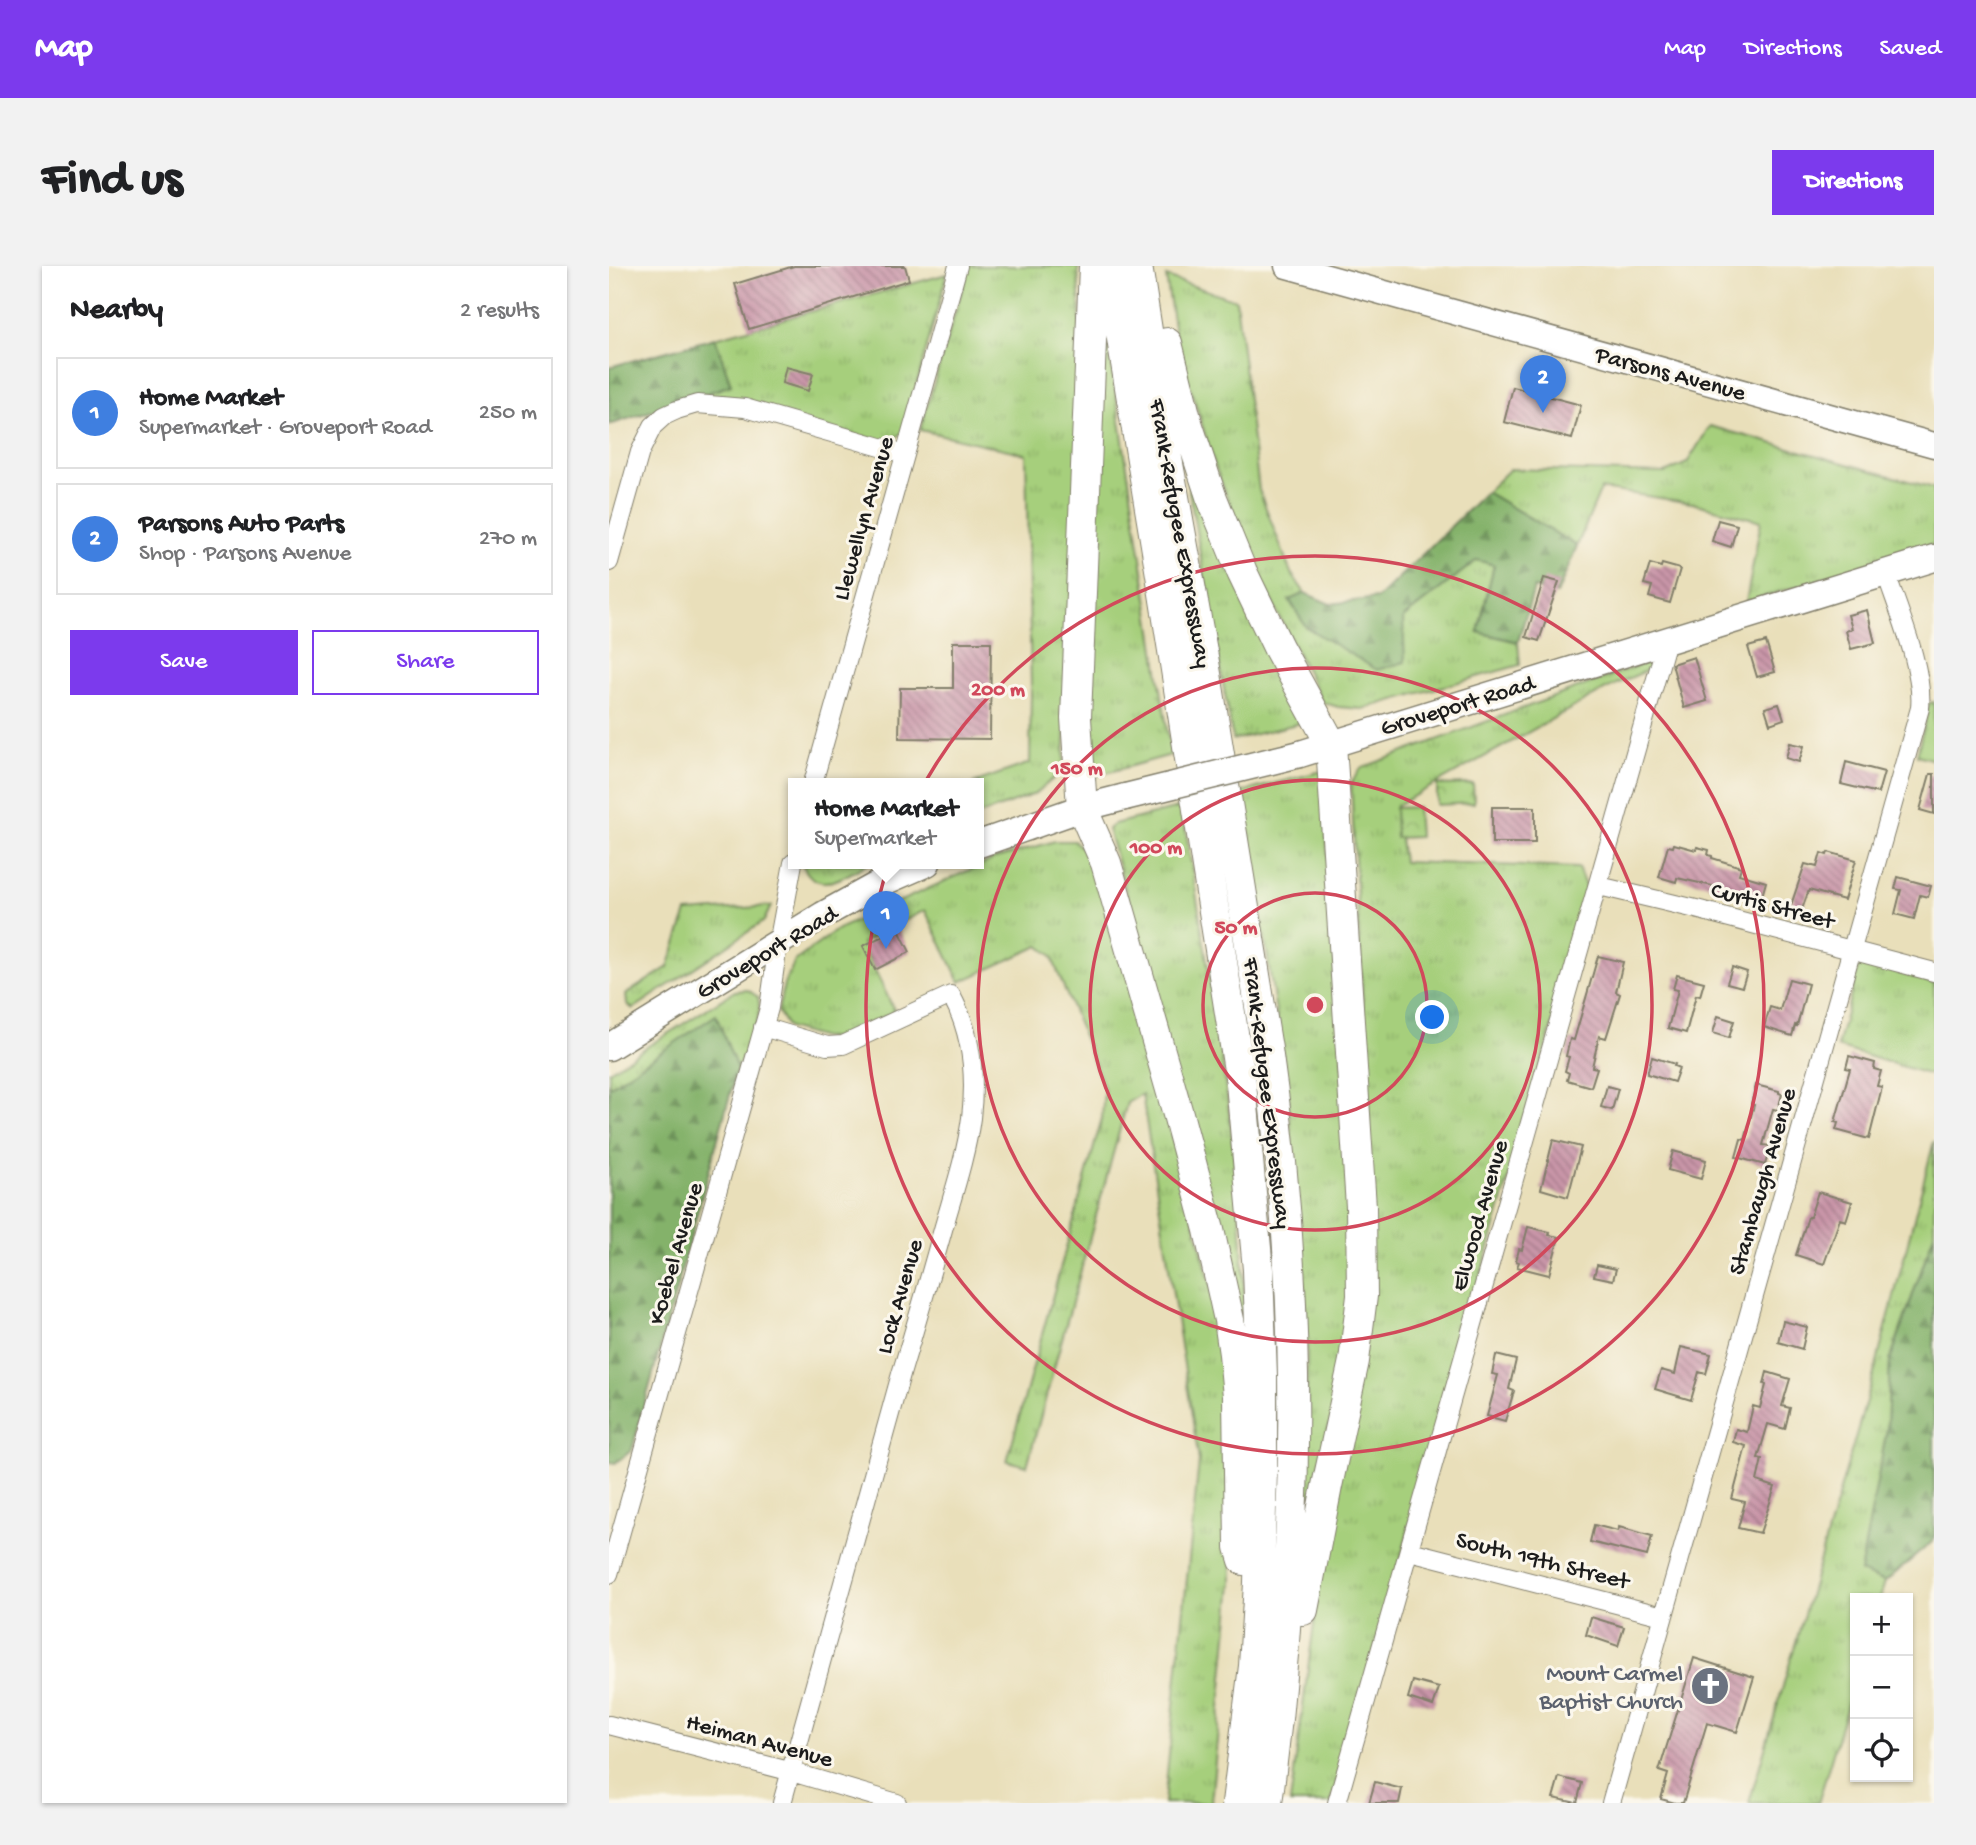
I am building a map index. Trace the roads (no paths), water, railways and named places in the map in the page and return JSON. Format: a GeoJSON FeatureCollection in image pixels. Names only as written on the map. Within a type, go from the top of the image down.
{"type":"FeatureCollection","features":[{"type":"Feature","properties":{"kind":"highway"},"geometry":{"type":"LineString","coordinates":[[1094,266],[1187,423],[1211,496],[1242,572],[1331,744],[1361,1207],[1362,1296],[1355,1361],[1297,1641],[1283,1670]]}},
{"type":"Feature","properties":{"kind":"highway","name":"Frank-Refugee Expressway"},"geometry":{"type":"LineString","coordinates":[[1109,266],[1131,329],[1166,453],[1203,656],[1274,1095],[1290,1277],[1294,1464],[1283,1670],[1267,1803]]}},
{"type":"Feature","properties":{"kind":"highway","name":"Frank-Refugee Expressway"},"geometry":{"type":"LineString","coordinates":[[1137,266],[1131,329],[1163,587],[1241,1083],[1258,1270],[1262,1376],[1258,1611],[1237,1803]]}},
{"type":"Feature","properties":{"kind":"highway"},"geometry":{"type":"LineString","coordinates":[[1151,266],[1131,329],[1076,718],[1082,808],[1110,877],[1178,1114],[1220,1278],[1231,1331],[1237,1386],[1240,1547],[1258,1611]]}},
{"type":"Feature","properties":{"kind":"main road","name":"Groveport Road"},"geometry":{"type":"LineString","coordinates":[[984,842],[1082,808],[1300,754],[1934,558]]}},
{"type":"Feature","properties":{"kind":"main road","name":"Groveport Road"},"geometry":{"type":"LineString","coordinates":[[609,1047],[823,915],[879,884],[913,869]]}},
{"type":"Feature","properties":{"kind":"street","name":"Llewellyn Avenue"},"geometry":{"type":"LineString","coordinates":[[814,778],[958,266]]}},
{"type":"Feature","properties":{"kind":"street","name":"Parsons Avenue"},"geometry":{"type":"LineString","coordinates":[[1287,266],[1934,445]]}},
{"type":"Feature","properties":{"kind":"street"},"geometry":{"type":"LineString","coordinates":[[609,562],[646,438],[653,426],[664,416],[677,410],[697,404],[745,408],[905,454]]}},
{"type":"Feature","properties":{"kind":"street","name":"Stambaugh Avenue"},"geometry":{"type":"LineString","coordinates":[[1611,1803],[1914,731],[1921,697],[1916,668],[1886,573]]}},
{"type":"Feature","properties":{"kind":"street","name":"Elwood Avenue"},"geometry":{"type":"LineString","coordinates":[[1337,1803],[1667,640]]}},
{"type":"Feature","properties":{"kind":"street"},"geometry":{"type":"LineString","coordinates":[[778,944],[792,869]]}},
{"type":"Feature","properties":{"kind":"street","name":"Curtis Street"},"geometry":{"type":"LineString","coordinates":[[1599,886],[1934,972]]}},
{"type":"Feature","properties":{"kind":"street","name":"Koebel Avenue"},"geometry":{"type":"LineString","coordinates":[[609,1574],[769,1008],[778,944]]}},
{"type":"Feature","properties":{"kind":"street","name":"Lock Avenue"},"geometry":{"type":"LineString","coordinates":[[763,1027],[827,1046],[843,1045],[951,995],[962,1016],[972,1064],[973,1091],[971,1118],[959,1176],[782,1803]]}},
{"type":"Feature","properties":{"kind":"street","name":"South 19th Street"},"geometry":{"type":"LineString","coordinates":[[1409,1550],[1663,1616]]}},
{"type":"Feature","properties":{"kind":"street","name":"Heiman Avenue"},"geometry":{"type":"LineString","coordinates":[[609,1725],[897,1803]]}},
{"type":"Feature","properties":{"kind":"place","name":"Parsons Auto Parts"},"geometry":{"type":"Point","coordinates":[1543,413]}},
{"type":"Feature","properties":{"kind":"place","name":"Home Market"},"geometry":{"type":"Point","coordinates":[886,949]}},
{"type":"Feature","properties":{"kind":"place","name":"Mount Carmel Baptist Church"},"geometry":{"type":"Point","coordinates":[1710,1686]}}]}
